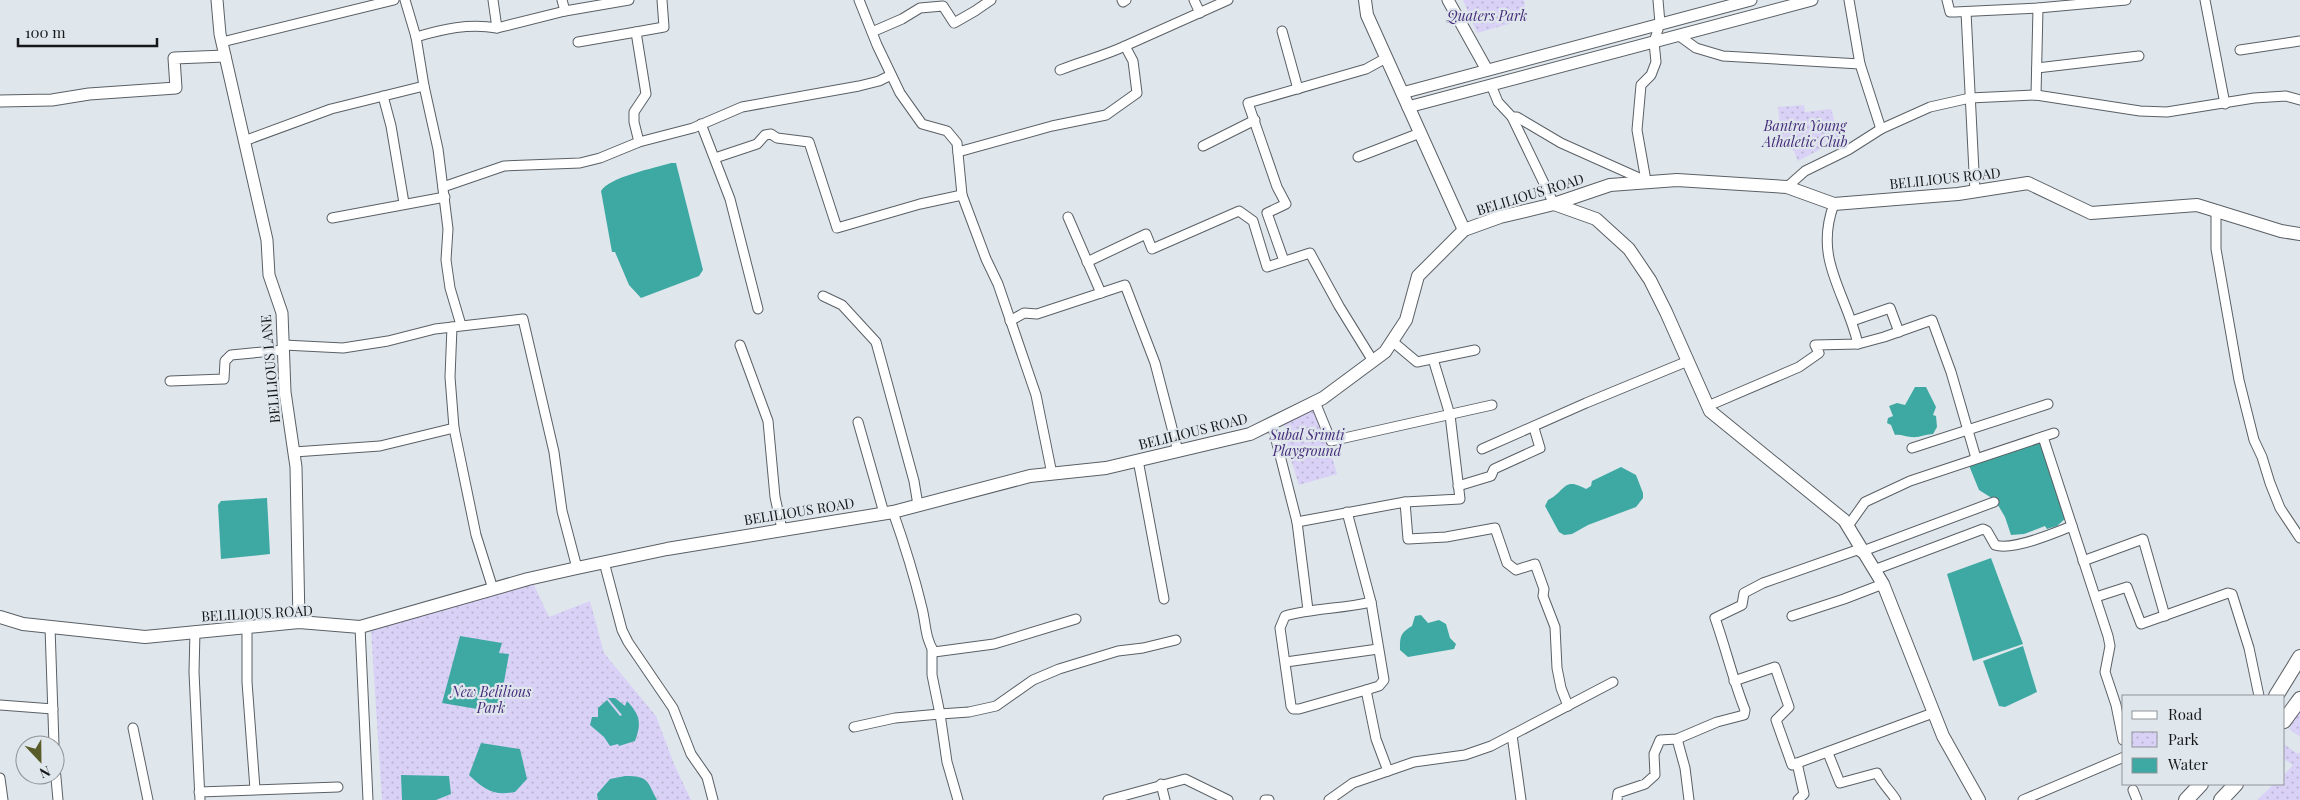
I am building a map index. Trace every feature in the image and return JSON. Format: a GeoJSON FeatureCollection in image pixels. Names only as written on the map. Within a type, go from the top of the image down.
{"type":"FeatureCollection","features":[{"type":"Feature","properties":{"kind":"main road"},"geometry":{"type":"LineString","coordinates":[[1365,0],[1367,15],[1464,230]]}},
{"type":"Feature","properties":{"kind":"main road","name":"BELILIOUS ROAD"},"geometry":{"type":"LineString","coordinates":[[0,617],[23,624],[145,637],[299,622],[360,627],[493,589],[667,548],[889,512],[1030,476],[1106,468],[1250,434],[1315,402],[1385,352],[1406,320],[1418,276],[1464,230],[1500,217],[1554,204],[1610,186],[1677,180],[1787,187],[1834,204],[1975,192],[2028,183],[2091,213],[2197,205],[2281,231],[2300,234]]}},
{"type":"Feature","properties":{"kind":"main road"},"geometry":{"type":"LineString","coordinates":[[1554,204],[1596,219],[1629,249],[1650,280],[1710,411],[1844,520],[1883,584],[1942,736],[1978,800]]}},
{"type":"Feature","properties":{"kind":"main road"},"geometry":{"type":"LineString","coordinates":[[2277,695],[2300,657]]}},
{"type":"Feature","properties":{"kind":"main road"},"geometry":{"type":"LineString","coordinates":[[2285,720],[2300,698]]}},
{"type":"Feature","properties":{"kind":"main road"},"geometry":{"type":"LineString","coordinates":[[2186,800],[2199,785]]}},
{"type":"Feature","properties":{"kind":"main road"},"geometry":{"type":"LineString","coordinates":[[2221,800],[2235,785]]}},
{"type":"Feature","properties":{"kind":"street","name":"BELILIOUS LANE"},"geometry":{"type":"LineString","coordinates":[[217,0],[222,42],[267,240],[269,275],[282,313],[285,392],[294,452],[299,622]]}},
{"type":"Feature","properties":{"kind":"street"},"geometry":{"type":"LineString","coordinates":[[222,42],[394,0]]}},
{"type":"Feature","properties":{"kind":"street"},"geometry":{"type":"LineString","coordinates":[[405,0],[416,37],[424,86],[438,148],[445,197],[448,229],[446,260],[457,326],[450,377],[454,428],[476,535],[493,589]]}},
{"type":"Feature","properties":{"kind":"street"},"geometry":{"type":"LineString","coordinates":[[493,0],[497,28]]}},
{"type":"Feature","properties":{"kind":"street"},"geometry":{"type":"LineString","coordinates":[[562,0],[564,11]]}},
{"type":"Feature","properties":{"kind":"street"},"geometry":{"type":"LineString","coordinates":[[416,37],[445,28],[482,25],[497,28],[564,11],[629,0]]}},
{"type":"Feature","properties":{"kind":"street"},"geometry":{"type":"LineString","coordinates":[[578,42],[664,27],[662,0]]}},
{"type":"Feature","properties":{"kind":"street"},"geometry":{"type":"LineString","coordinates":[[859,0],[900,92],[922,124],[947,131],[957,143],[962,195],[986,259],[998,284],[1036,395],[1052,474]]}},
{"type":"Feature","properties":{"kind":"street"},"geometry":{"type":"LineString","coordinates":[[872,32],[920,8],[943,6],[954,22],[975,12],[991,0]]}},
{"type":"Feature","properties":{"kind":"street"},"geometry":{"type":"LineString","coordinates":[[1122,0],[1123,2],[1126,0]]}},
{"type":"Feature","properties":{"kind":"street"},"geometry":{"type":"LineString","coordinates":[[1194,0],[1200,13]]}},
{"type":"Feature","properties":{"kind":"street"},"geometry":{"type":"LineString","coordinates":[[1060,70],[1087,59],[1097,59],[1228,0]]}},
{"type":"Feature","properties":{"kind":"street"},"geometry":{"type":"LineString","coordinates":[[1448,0],[1488,70]]}},
{"type":"Feature","properties":{"kind":"street"},"geometry":{"type":"LineString","coordinates":[[1646,182],[1637,130],[1641,85],[1651,75],[1656,62],[1654,42],[1660,23],[1658,0]]}},
{"type":"Feature","properties":{"kind":"street"},"geometry":{"type":"LineString","coordinates":[[1402,93],[1751,0]]}},
{"type":"Feature","properties":{"kind":"street"},"geometry":{"type":"LineString","coordinates":[[1408,106],[1812,0]]}},
{"type":"Feature","properties":{"kind":"street"},"geometry":{"type":"LineString","coordinates":[[1848,0],[1860,64],[1881,129]]}},
{"type":"Feature","properties":{"kind":"street"},"geometry":{"type":"LineString","coordinates":[[1947,0],[1950,12],[2038,8],[2126,0]]}},
{"type":"Feature","properties":{"kind":"street"},"geometry":{"type":"LineString","coordinates":[[2204,0],[2225,104]]}},
{"type":"Feature","properties":{"kind":"street"},"geometry":{"type":"LineString","coordinates":[[2036,95],[2038,8]]}},
{"type":"Feature","properties":{"kind":"street"},"geometry":{"type":"LineString","coordinates":[[1966,12],[1975,192]]}},
{"type":"Feature","properties":{"kind":"street"},"geometry":{"type":"LineString","coordinates":[[1282,31],[1298,89]]}},
{"type":"Feature","properties":{"kind":"street"},"geometry":{"type":"LineString","coordinates":[[636,32],[646,94],[634,112],[634,122],[639,142]]}},
{"type":"Feature","properties":{"kind":"street"},"geometry":{"type":"LineString","coordinates":[[1678,35],[1696,48],[1723,56],[1860,64]]}},
{"type":"Feature","properties":{"kind":"street"},"geometry":{"type":"LineString","coordinates":[[2240,50],[2300,41]]}},
{"type":"Feature","properties":{"kind":"street"},"geometry":{"type":"LineString","coordinates":[[958,152],[1052,126],[1106,115],[1137,93],[1133,61],[1125,46]]}},
{"type":"Feature","properties":{"kind":"street"},"geometry":{"type":"LineString","coordinates":[[0,101],[52,100],[89,94],[176,88],[174,58],[225,56]]}},
{"type":"Feature","properties":{"kind":"street"},"geometry":{"type":"LineString","coordinates":[[2037,68],[2139,56]]}},
{"type":"Feature","properties":{"kind":"street"},"geometry":{"type":"LineString","coordinates":[[1284,261],[1267,213],[1286,204],[1277,187],[1248,103],[1366,70],[1386,58]]}},
{"type":"Feature","properties":{"kind":"street"},"geometry":{"type":"LineString","coordinates":[[443,187],[504,166],[580,163],[600,158],[639,142],[693,128],[742,106],[858,86],[879,81],[891,75]]}},
{"type":"Feature","properties":{"kind":"street"},"geometry":{"type":"LineString","coordinates":[[1492,85],[1498,102],[1512,117],[1554,204]]}},
{"type":"Feature","properties":{"kind":"street"},"geometry":{"type":"LineString","coordinates":[[244,141],[331,109],[424,86]]}},
{"type":"Feature","properties":{"kind":"street"},"geometry":{"type":"LineString","coordinates":[[1787,187],[1805,171],[1848,150],[1881,129],[1930,107],[1970,98],[2036,95],[2140,111],[2167,112],[2254,98],[2286,96],[2300,100]]}},
{"type":"Feature","properties":{"kind":"street"},"geometry":{"type":"LineString","coordinates":[[383,96],[391,126],[404,203]]}},
{"type":"Feature","properties":{"kind":"street"},"geometry":{"type":"LineString","coordinates":[[1512,117],[1516,117],[1561,142],[1646,182]]}},
{"type":"Feature","properties":{"kind":"street"},"geometry":{"type":"LineString","coordinates":[[1203,146],[1255,120]]}},
{"type":"Feature","properties":{"kind":"street"},"geometry":{"type":"LineString","coordinates":[[702,124],[737,222],[758,309]]}},
{"type":"Feature","properties":{"kind":"street"},"geometry":{"type":"LineString","coordinates":[[1358,157],[1420,133]]}},
{"type":"Feature","properties":{"kind":"street"},"geometry":{"type":"LineString","coordinates":[[715,158],[757,144],[765,135],[771,134],[777,138],[809,142],[837,228],[920,204],[962,195]]}},
{"type":"Feature","properties":{"kind":"street"},"geometry":{"type":"LineString","coordinates":[[332,218],[404,203],[445,197]]}},
{"type":"Feature","properties":{"kind":"street"},"geometry":{"type":"LineString","coordinates":[[1834,204],[1828,220],[1826,242],[1833,276],[1852,321],[1858,344]]}},
{"type":"Feature","properties":{"kind":"street"},"geometry":{"type":"LineString","coordinates":[[2216,210],[2216,249],[2239,380],[2254,440],[2280,508],[2300,538]]}},
{"type":"Feature","properties":{"kind":"street"},"geometry":{"type":"LineString","coordinates":[[1087,262],[1146,234],[1152,249],[1239,211],[1253,221],[1268,267],[1310,253],[1339,306],[1373,361]]}},
{"type":"Feature","properties":{"kind":"street"},"geometry":{"type":"LineString","coordinates":[[1068,217],[1101,293]]}},
{"type":"Feature","properties":{"kind":"street"},"geometry":{"type":"LineString","coordinates":[[1010,321],[1024,313],[1037,314],[1125,285],[1155,363],[1178,451]]}},
{"type":"Feature","properties":{"kind":"street"},"geometry":{"type":"LineString","coordinates":[[822,296],[842,305],[876,342],[914,481],[918,505]]}},
{"type":"Feature","properties":{"kind":"street"},"geometry":{"type":"LineString","coordinates":[[1852,321],[1890,308],[1899,332]]}},
{"type":"Feature","properties":{"kind":"street"},"geometry":{"type":"LineString","coordinates":[[170,381],[224,379],[225,361],[231,355],[284,347],[343,348],[388,341],[457,326],[523,319],[554,452],[562,511],[578,568]]}},
{"type":"Feature","properties":{"kind":"street"},"geometry":{"type":"LineString","coordinates":[[1708,406],[1799,367],[1819,353],[1815,345],[1858,344],[1932,320],[1976,458]]}},
{"type":"Feature","properties":{"kind":"street"},"geometry":{"type":"LineString","coordinates":[[1392,341],[1417,362],[1475,350]]}},
{"type":"Feature","properties":{"kind":"street"},"geometry":{"type":"LineString","coordinates":[[740,345],[768,421],[775,496],[782,529]]}},
{"type":"Feature","properties":{"kind":"street"},"geometry":{"type":"LineString","coordinates":[[1297,522],[1404,502],[1460,500],[1450,415],[1433,359]]}},
{"type":"Feature","properties":{"kind":"street"},"geometry":{"type":"LineString","coordinates":[[1482,449],[1688,361]]}},
{"type":"Feature","properties":{"kind":"street"},"geometry":{"type":"LineString","coordinates":[[1315,402],[1331,441],[1492,405]]}},
{"type":"Feature","properties":{"kind":"street"},"geometry":{"type":"LineString","coordinates":[[1912,448],[2048,404]]}},
{"type":"Feature","properties":{"kind":"street"},"geometry":{"type":"LineString","coordinates":[[858,422],[889,512],[905,544],[923,609],[927,641],[934,652],[994,644],[1076,619]]}},
{"type":"Feature","properties":{"kind":"street"},"geometry":{"type":"LineString","coordinates":[[1272,424],[1297,522],[1308,610]]}},
{"type":"Feature","properties":{"kind":"street"},"geometry":{"type":"LineString","coordinates":[[294,452],[380,446],[454,428]]}},
{"type":"Feature","properties":{"kind":"street"},"geometry":{"type":"LineString","coordinates":[[1458,486],[1492,476],[1494,470],[1540,448],[1534,428]]}},
{"type":"Feature","properties":{"kind":"street"},"geometry":{"type":"LineString","coordinates":[[1848,526],[1865,502],[1910,481],[2054,433]]}},
{"type":"Feature","properties":{"kind":"street"},"geometry":{"type":"LineString","coordinates":[[2043,437],[2096,597],[2110,646],[2105,672],[2116,705],[2122,736]]}},
{"type":"Feature","properties":{"kind":"street"},"geometry":{"type":"LineString","coordinates":[[1138,460],[1164,599]]}},
{"type":"Feature","properties":{"kind":"street"},"geometry":{"type":"LineString","coordinates":[[1404,502],[1408,539],[1446,537],[1494,528],[1507,563],[1516,570],[1535,564],[1542,582],[1543,596],[1555,627],[1557,668],[1561,688],[1568,706]]}},
{"type":"Feature","properties":{"kind":"street"},"geometry":{"type":"LineString","coordinates":[[1617,800],[1618,793],[1645,784],[1655,775],[1654,754],[1660,740],[1677,739],[1717,722],[1744,715],[1745,710],[1715,618],[1742,605],[1744,593],[1763,583],[1858,550],[1864,553],[1994,502]]}},
{"type":"Feature","properties":{"kind":"street"},"geometry":{"type":"LineString","coordinates":[[1347,512],[1371,602],[1384,680],[1379,686],[1294,709],[1290,697],[1280,628],[1285,616],[1308,610],[1342,609],[1371,602]]}},
{"type":"Feature","properties":{"kind":"street"},"geometry":{"type":"LineString","coordinates":[[1874,570],[1983,529],[1987,531],[1995,545],[2001,547],[2026,542],[2072,526]]}},
{"type":"Feature","properties":{"kind":"street"},"geometry":{"type":"LineString","coordinates":[[2083,561],[2143,539],[2165,616]]}},
{"type":"Feature","properties":{"kind":"street"},"geometry":{"type":"LineString","coordinates":[[604,562],[622,630],[672,708],[691,754],[707,777],[713,800]]}},
{"type":"Feature","properties":{"kind":"street"},"geometry":{"type":"LineString","coordinates":[[1792,616],[1844,600],[1883,584]]}},
{"type":"Feature","properties":{"kind":"street"},"geometry":{"type":"LineString","coordinates":[[2096,597],[2127,587],[2141,624],[2232,594],[2249,648],[2259,695]]}},
{"type":"Feature","properties":{"kind":"street"},"geometry":{"type":"LineString","coordinates":[[247,626],[247,682],[255,789]]}},
{"type":"Feature","properties":{"kind":"street"},"geometry":{"type":"LineString","coordinates":[[50,627],[54,735]]}},
{"type":"Feature","properties":{"kind":"street"},"geometry":{"type":"LineString","coordinates":[[360,627],[368,800]]}},
{"type":"Feature","properties":{"kind":"street"},"geometry":{"type":"LineString","coordinates":[[195,631],[194,672],[200,796],[255,789],[338,787]]}},
{"type":"Feature","properties":{"kind":"street"},"geometry":{"type":"LineString","coordinates":[[854,727],[895,718],[969,712],[996,706],[1032,680],[1059,670],[1118,651],[1143,648],[1176,640]]}},
{"type":"Feature","properties":{"kind":"street"},"geometry":{"type":"LineString","coordinates":[[932,649],[932,675],[947,762],[958,800]]}},
{"type":"Feature","properties":{"kind":"street"},"geometry":{"type":"LineString","coordinates":[[1286,662],[1378,649]]}},
{"type":"Feature","properties":{"kind":"street"},"geometry":{"type":"LineString","coordinates":[[1734,681],[1775,667],[1789,707],[1776,720],[1792,765],[1828,753],[1860,738],[1933,713]]}},
{"type":"Feature","properties":{"kind":"street"},"geometry":{"type":"LineString","coordinates":[[1329,800],[1352,784],[1414,762],[1465,755],[1491,746],[1613,682]]}},
{"type":"Feature","properties":{"kind":"street"},"geometry":{"type":"LineString","coordinates":[[1366,690],[1376,739],[1388,771]]}},
{"type":"Feature","properties":{"kind":"street"},"geometry":{"type":"LineString","coordinates":[[0,705],[53,709]]}},
{"type":"Feature","properties":{"kind":"street"},"geometry":{"type":"LineString","coordinates":[[133,728],[148,800]]}},
{"type":"Feature","properties":{"kind":"street"},"geometry":{"type":"LineString","coordinates":[[1512,735],[1521,800]]}},
{"type":"Feature","properties":{"kind":"street"},"geometry":{"type":"LineString","coordinates":[[1677,739],[1685,764],[1689,800]]}},
{"type":"Feature","properties":{"kind":"street"},"geometry":{"type":"LineString","coordinates":[[1828,753],[1840,783],[1877,773],[1884,788],[1896,800]]}},
{"type":"Feature","properties":{"kind":"street"},"geometry":{"type":"LineString","coordinates":[[2024,800],[2122,758]]}},
{"type":"Feature","properties":{"kind":"street"},"geometry":{"type":"LineString","coordinates":[[1797,764],[1804,794],[1798,800]]}},
{"type":"Feature","properties":{"kind":"street"},"geometry":{"type":"LineString","coordinates":[[0,778],[3,800]]}},
{"type":"Feature","properties":{"kind":"street"},"geometry":{"type":"LineString","coordinates":[[1108,800],[1160,784],[1185,779],[1228,800]]}},
{"type":"Feature","properties":{"kind":"street"},"geometry":{"type":"LineString","coordinates":[[1160,784],[1165,800]]}},
{"type":"Feature","properties":{"kind":"street"},"geometry":{"type":"LineString","coordinates":[[57,785],[58,800]]}},
{"type":"Feature","properties":{"kind":"street"},"geometry":{"type":"LineString","coordinates":[[2133,790],[2137,800]]}},
{"type":"Feature","properties":{"kind":"green space","name":"Quaters Park"},"geometry":{"type":"Polygon","coordinates":[[[1463,0],[1524,0],[1527,19],[1477,33],[1463,0]]]}},
{"type":"Feature","properties":{"kind":"green space","name":"Bantra Young Athaletic Club"},"geometry":{"type":"Polygon","coordinates":[[[1804,105],[1805,112],[1831,109],[1840,139],[1798,161],[1794,151],[1782,145],[1778,107],[1804,105]]]}},
{"type":"Feature","properties":{"kind":"green space","name":"Subal Srimti Playground"},"geometry":{"type":"Polygon","coordinates":[[[1318,407],[1337,474],[1299,485],[1286,444],[1284,420],[1318,407]]]}},
{"type":"Feature","properties":{"kind":"green space","name":"New Belilious Park"},"geometry":{"type":"Polygon","coordinates":[[[532,581],[549,617],[590,601],[604,653],[656,716],[674,764],[691,800],[382,800],[371,630],[532,581]]]}},
{"type":"Feature","properties":{"kind":"green space"},"geometry":{"type":"Polygon","coordinates":[[[2300,710],[2300,737],[2289,729],[2300,710]]]}},
{"type":"Feature","properties":{"kind":"green space"},"geometry":{"type":"Polygon","coordinates":[[[2285,745],[2298,754],[2300,752],[2300,800],[2257,800],[2273,785],[2285,785],[2285,774],[2293,765],[2285,760],[2285,745]]]}},
{"type":"Feature","properties":{"kind":"water"},"geometry":{"type":"Polygon","coordinates":[[[676,163],[703,270],[699,276],[641,298],[629,285],[615,252],[612,252],[601,191],[613,181],[622,177],[676,163]]]}},
{"type":"Feature","properties":{"kind":"water"},"geometry":{"type":"Polygon","coordinates":[[[1915,387],[1926,387],[1936,407],[1933,415],[1936,416],[1937,427],[1933,434],[1914,437],[1895,435],[1891,425],[1887,423],[1888,418],[1893,416],[1889,406],[1897,403],[1905,405],[1915,387]]]}},
{"type":"Feature","properties":{"kind":"water"},"geometry":{"type":"Polygon","coordinates":[[[2039,440],[2067,517],[2057,526],[2047,529],[2045,526],[2024,534],[2011,535],[2005,517],[1995,500],[1979,490],[1968,463],[2039,440]]]}},
{"type":"Feature","properties":{"kind":"water"},"geometry":{"type":"Polygon","coordinates":[[[1621,467],[1636,475],[1643,493],[1643,498],[1636,507],[1588,525],[1572,534],[1564,535],[1559,532],[1545,506],[1548,500],[1569,484],[1579,485],[1586,489],[1591,486],[1592,481],[1621,467]]]}},
{"type":"Feature","properties":{"kind":"water"},"geometry":{"type":"Polygon","coordinates":[[[267,498],[270,554],[221,559],[218,505],[221,501],[267,498]]]}},
{"type":"Feature","properties":{"kind":"water"},"geometry":{"type":"Polygon","coordinates":[[[1991,558],[2023,644],[1973,661],[1947,574],[1991,558]]]}},
{"type":"Feature","properties":{"kind":"water"},"geometry":{"type":"Polygon","coordinates":[[[1421,615],[1428,623],[1439,620],[1446,624],[1450,638],[1456,644],[1454,649],[1408,657],[1400,650],[1403,633],[1412,626],[1415,616],[1421,615]]]}},
{"type":"Feature","properties":{"kind":"water"},"geometry":{"type":"Polygon","coordinates":[[[460,636],[502,643],[499,653],[509,654],[500,696],[504,697],[505,705],[501,713],[442,703],[460,636]]]}},
{"type":"Feature","properties":{"kind":"water"},"geometry":{"type":"Polygon","coordinates":[[[2023,646],[2037,692],[2005,707],[1999,706],[1983,661],[2023,646]]]}},
{"type":"Feature","properties":{"kind":"water"},"geometry":{"type":"Polygon","coordinates":[[[608,698],[615,698],[625,706],[627,701],[635,711],[639,729],[635,741],[619,746],[618,744],[610,746],[604,737],[590,725],[592,717],[598,717],[598,708],[607,700],[620,716],[622,715],[608,698]]]}},
{"type":"Feature","properties":{"kind":"water"},"geometry":{"type":"Polygon","coordinates":[[[481,743],[520,749],[527,779],[515,792],[501,793],[490,791],[469,775],[481,743]]]}},
{"type":"Feature","properties":{"kind":"water"},"geometry":{"type":"Polygon","coordinates":[[[401,775],[449,776],[451,794],[436,800],[402,800],[401,775]]]}},
{"type":"Feature","properties":{"kind":"water"},"geometry":{"type":"Polygon","coordinates":[[[625,776],[639,777],[646,781],[657,800],[598,800],[597,794],[610,779],[625,776]]]}}]}
